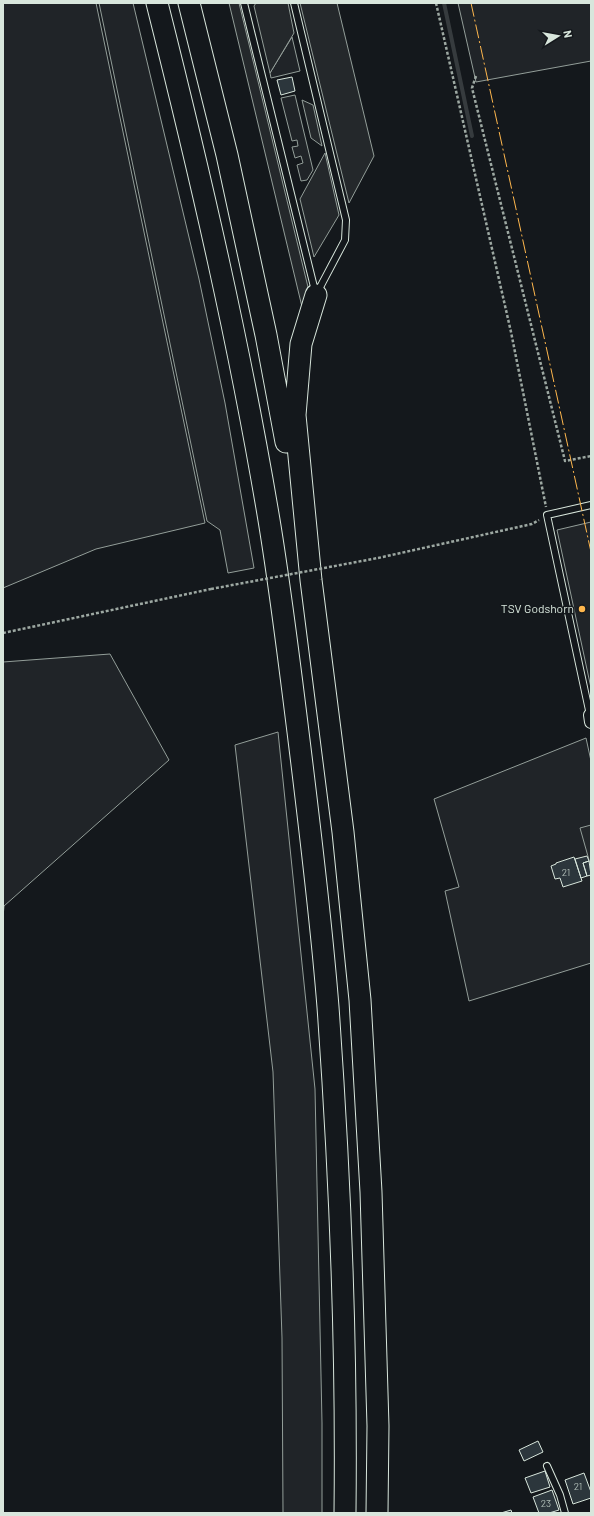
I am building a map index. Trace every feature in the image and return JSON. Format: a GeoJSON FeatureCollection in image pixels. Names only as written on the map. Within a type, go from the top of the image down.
{"type":"FeatureCollection","features":[{"type":"Feature","properties":{"kind":"highway"},"geometry":{"type":"LineString","coordinates":[[157,3],[196,164],[235,342],[267,512],[287,644],[310,828],[328,1004],[339,1194],[346,1426],[345,1513]]}},
{"type":"Feature","properties":{"kind":"highway"},"geometry":{"type":"LineString","coordinates":[[189,3],[227,155],[266,335],[311,580]]}},
{"type":"Feature","properties":{"kind":"highway"},"geometry":{"type":"LineString","coordinates":[[316,295],[301,344],[295,415],[311,580],[343,832],[360,1000],[371,1192],[378,1426],[377,1513]]}},
{"type":"Feature","properties":{"kind":"lane"},"geometry":{"type":"LineString","coordinates":[[244,3],[316,295]]}},
{"type":"Feature","properties":{"kind":"lane"},"geometry":{"type":"LineString","coordinates":[[294,3],[346,220],[345,240],[316,295]]}},
{"type":"Feature","properties":{"kind":"lane"},"geometry":{"type":"LineString","coordinates":[[590,719],[547,515],[591,505]]}},
{"type":"Feature","properties":{"kind":"lane"},"geometry":{"type":"LineString","coordinates":[[547,1466],[560,1495],[564,1513]]}},
{"type":"Feature","properties":{"kind":"path"},"geometry":{"type":"LineString","coordinates":[[3,633],[211,589],[378,558],[532,524],[547,515],[511,332],[436,3]]}},
{"type":"Feature","properties":{"kind":"path"},"geometry":{"type":"LineString","coordinates":[[476,76],[472,88],[565,461],[591,456]]}},
{"type":"Feature","properties":{"kind":"shaded area"},"geometry":{"type":"Polygon","coordinates":[[[3,3],[96,3],[205,523],[96,549],[3,588],[3,3]]]}},
{"type":"Feature","properties":{"kind":"shaded area"},"geometry":{"type":"Polygon","coordinates":[[[99,3],[133,3],[199,279],[225,403],[254,568],[228,573],[220,530],[207,521],[99,3]]]}},
{"type":"Feature","properties":{"kind":"shaded area"},"geometry":{"type":"Polygon","coordinates":[[[229,3],[239,3],[308,287],[303,311],[229,3]]]}},
{"type":"Feature","properties":{"kind":"shaded area"},"geometry":{"type":"Polygon","coordinates":[[[256,3],[288,3],[294,33],[270,73],[254,6],[256,3]]]}},
{"type":"Feature","properties":{"kind":"shaded area"},"geometry":{"type":"Polygon","coordinates":[[[300,3],[337,3],[374,156],[349,203],[300,3]]]}},
{"type":"Feature","properties":{"kind":"shaded area"},"geometry":{"type":"Polygon","coordinates":[[[458,3],[591,3],[591,61],[476,82],[458,3]]]}},
{"type":"Feature","properties":{"kind":"shaded area"},"geometry":{"type":"Polygon","coordinates":[[[292,37],[300,71],[271,78],[270,73],[292,37]]]}},
{"type":"Feature","properties":{"kind":"shaded area"},"geometry":{"type":"Polygon","coordinates":[[[295,95],[313,170],[307,180],[301,181],[297,165],[303,163],[301,156],[295,158],[292,147],[298,146],[297,140],[292,141],[281,98],[295,95]]]}},
{"type":"Feature","properties":{"kind":"shaded area"},"geometry":{"type":"Polygon","coordinates":[[[302,100],[313,105],[322,146],[311,138],[302,100]]]}},
{"type":"Feature","properties":{"kind":"shaded area"},"geometry":{"type":"Polygon","coordinates":[[[325,153],[339,215],[314,257],[300,199],[325,153]]]}},
{"type":"Feature","properties":{"kind":"shaded area","name":"TSV Godshorn"},"geometry":{"type":"Polygon","coordinates":[[[591,522],[591,688],[557,530],[591,522]]]}},
{"type":"Feature","properties":{"kind":"shaded area"},"geometry":{"type":"Polygon","coordinates":[[[110,654],[169,760],[4,906],[3,917],[3,662],[110,654]]]}},
{"type":"Feature","properties":{"kind":"shaded area"},"geometry":{"type":"Polygon","coordinates":[[[278,732],[315,1089],[322,1423],[322,1513],[283,1513],[282,1338],[273,1072],[235,745],[278,732]]]}},
{"type":"Feature","properties":{"kind":"shaded area"},"geometry":{"type":"Polygon","coordinates":[[[586,738],[591,761],[591,963],[469,1001],[445,891],[459,887],[434,799],[586,738]]]}},
{"type":"Feature","properties":{"kind":"shaded area"},"geometry":{"type":"Polygon","coordinates":[[[591,825],[591,867],[580,828],[591,825]]]}},
{"type":"Feature","properties":{"kind":"building"},"geometry":{"type":"Polygon","coordinates":[[[292,77],[295,91],[281,95],[277,80],[292,77]]]}},
{"type":"Feature","properties":{"kind":"building"},"geometry":{"type":"Polygon","coordinates":[[[587,856],[589,861],[583,863],[587,876],[581,878],[575,859],[587,856]]]}},
{"type":"Feature","properties":{"kind":"building"},"geometry":{"type":"Polygon","coordinates":[[[574,857],[582,881],[563,887],[560,878],[555,879],[551,866],[574,857]]]}},
{"type":"Feature","properties":{"kind":"building"},"geometry":{"type":"Polygon","coordinates":[[[589,861],[591,875],[587,876],[583,863],[589,861]]]}},
{"type":"Feature","properties":{"kind":"building"},"geometry":{"type":"Polygon","coordinates":[[[538,1441],[543,1452],[524,1461],[519,1450],[538,1441]]]}},
{"type":"Feature","properties":{"kind":"building"},"geometry":{"type":"Polygon","coordinates":[[[545,1471],[550,1487],[531,1493],[525,1478],[545,1471]]]}},
{"type":"Feature","properties":{"kind":"building"},"geometry":{"type":"Polygon","coordinates":[[[584,1473],[591,1492],[591,1498],[573,1504],[565,1480],[584,1473]]]}},
{"type":"Feature","properties":{"kind":"building"},"geometry":{"type":"Polygon","coordinates":[[[552,1490],[559,1510],[549,1513],[539,1513],[533,1497],[552,1490]]]}},
{"type":"Feature","properties":{"kind":"building"},"geometry":{"type":"Polygon","coordinates":[[[511,1510],[512,1513],[501,1513],[511,1510]]]}},
{"type":"Feature","properties":{"kind":"waterway"},"geometry":{"type":"LineString","coordinates":[[444,3],[472,136]]}},
{"type":"Feature","properties":{"kind":"power"},"geometry":{"type":"LineString","coordinates":[[471,3],[591,552]]}},
{"type":"Feature","properties":{"kind":"place","name":"TSV Godshorn"},"geometry":{"type":"Point","coordinates":[582,609]}}]}
